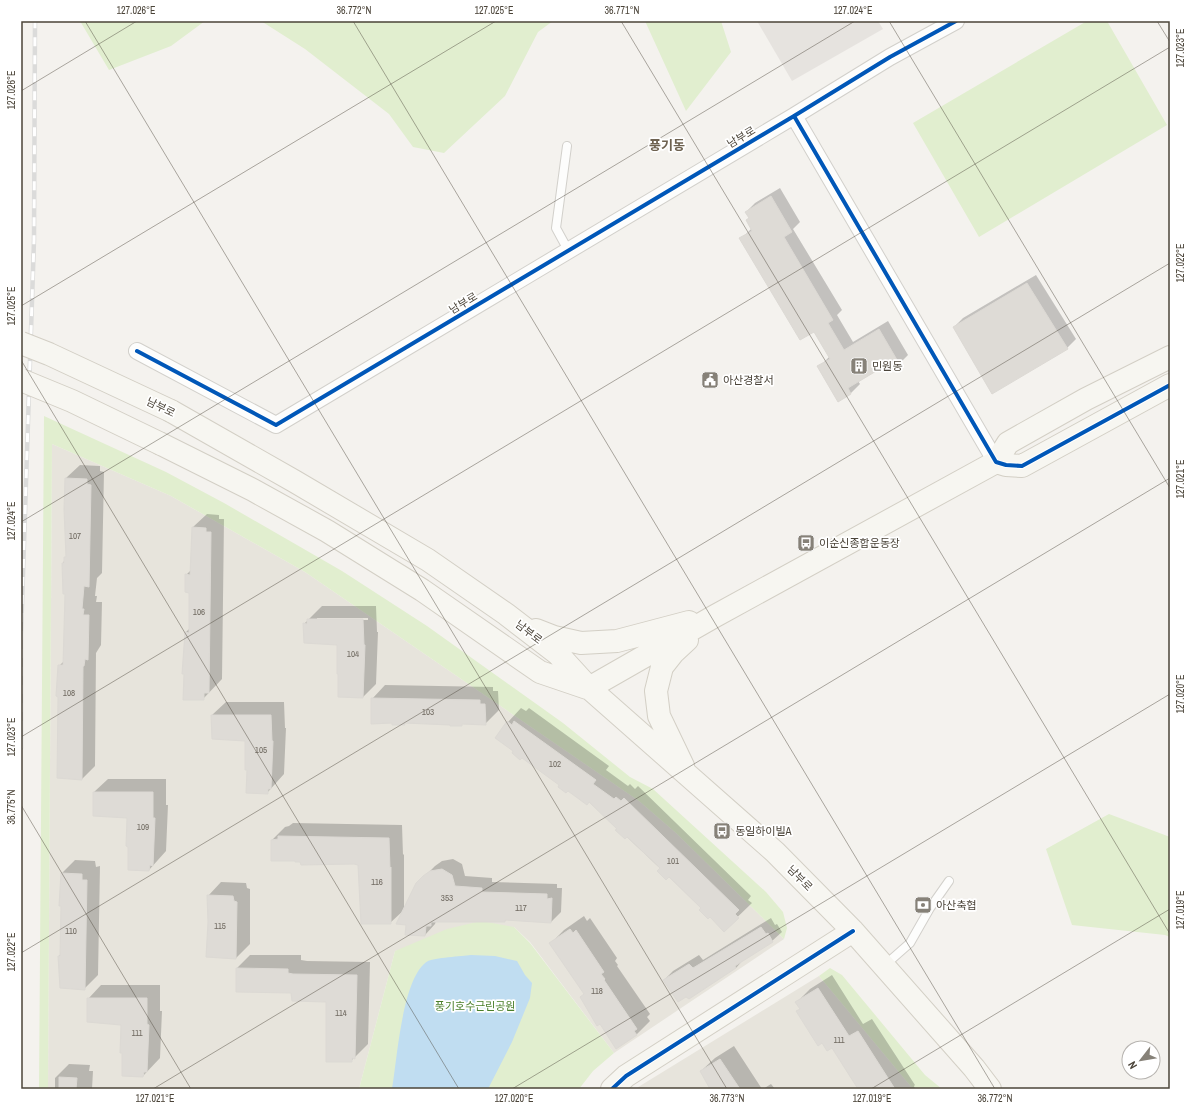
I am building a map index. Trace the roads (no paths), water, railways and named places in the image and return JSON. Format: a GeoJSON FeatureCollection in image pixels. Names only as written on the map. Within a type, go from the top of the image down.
{"type":"FeatureCollection","features":[{"type":"Feature","properties":{"kind":"main road","name":"남부로"},"geometry":{"type":"LineString","coordinates":[[21,343],[49,354],[171,411],[428,560],[518,623],[558,654],[588,688],[775,852],[853,930],[974,1068],[990,1089]]}},
{"type":"Feature","properties":{"kind":"main road"},"geometry":{"type":"LineString","coordinates":[[588,688],[715,616],[996,462],[1008,443],[1086,399],[1170,357]]}},
{"type":"Feature","properties":{"kind":"main road","name":"남부로"},"geometry":{"type":"LineString","coordinates":[[21,380],[72,401],[253,490],[328,531],[422,590],[540,672],[588,688]]}},
{"type":"Feature","properties":{"kind":"main road"},"geometry":{"type":"LineString","coordinates":[[996,462],[1006,466],[1022,466],[1170,385]]}},
{"type":"Feature","properties":{"kind":"main road"},"geometry":{"type":"LineString","coordinates":[[518,623],[554,637],[581,643],[617,641],[715,616]]}},
{"type":"Feature","properties":{"kind":"main road"},"geometry":{"type":"LineString","coordinates":[[687,774],[659,716],[656,691],[662,667],[672,653],[715,616]]}},
{"type":"Feature","properties":{"kind":"main road"},"geometry":{"type":"LineString","coordinates":[[612,1089],[626,1076],[853,930]]}},
{"type":"Feature","properties":{"kind":"street","name":"남부로"},"geometry":{"type":"LineString","coordinates":[[137,351],[276,425],[794,116],[890,57],[956,21]]}},
{"type":"Feature","properties":{"kind":"street"},"geometry":{"type":"LineString","coordinates":[[794,116],[996,462]]}},
{"type":"Feature","properties":{"kind":"lane"},"geometry":{"type":"LineString","coordinates":[[567,146],[556,228],[568,250]]}},
{"type":"Feature","properties":{"kind":"lane"},"geometry":{"type":"LineString","coordinates":[[884,966],[910,943],[930,908],[949,881]]}},
{"type":"Feature","properties":{"kind":"water"},"geometry":{"type":"Polygon","coordinates":[[[471,955],[495,956],[517,961],[525,975],[532,983],[530,998],[512,1042],[488,1089],[392,1089],[402,1020],[412,983],[419,970],[431,960],[471,955]]]}},
{"type":"Feature","properties":{"kind":"railway"},"geometry":{"type":"LineString","coordinates":[[21,748],[21,635],[34,240],[35,21]]}},
{"type":"Feature","properties":{"kind":"place","name":"민원동"},"geometry":{"type":"Point","coordinates":[859,366]}},
{"type":"Feature","properties":{"kind":"place","name":"아산경찰서"},"geometry":{"type":"Point","coordinates":[710,380]}},
{"type":"Feature","properties":{"kind":"place","name":"이순신종합운동장"},"geometry":{"type":"Point","coordinates":[806,543]}},
{"type":"Feature","properties":{"kind":"place","name":"동일하이빌A"},"geometry":{"type":"Point","coordinates":[722,831]}},
{"type":"Feature","properties":{"kind":"place","name":"아산축협"},"geometry":{"type":"Point","coordinates":[923,905]}},
{"type":"Feature","properties":{"kind":"district","name":"풍기동"},"geometry":{"type":"Point","coordinates":[667,145]}},
{"type":"Feature","properties":{"kind":"park label","name":"풍기호수근린공원"},"geometry":{"type":"Point","coordinates":[475,1006]}}]}
